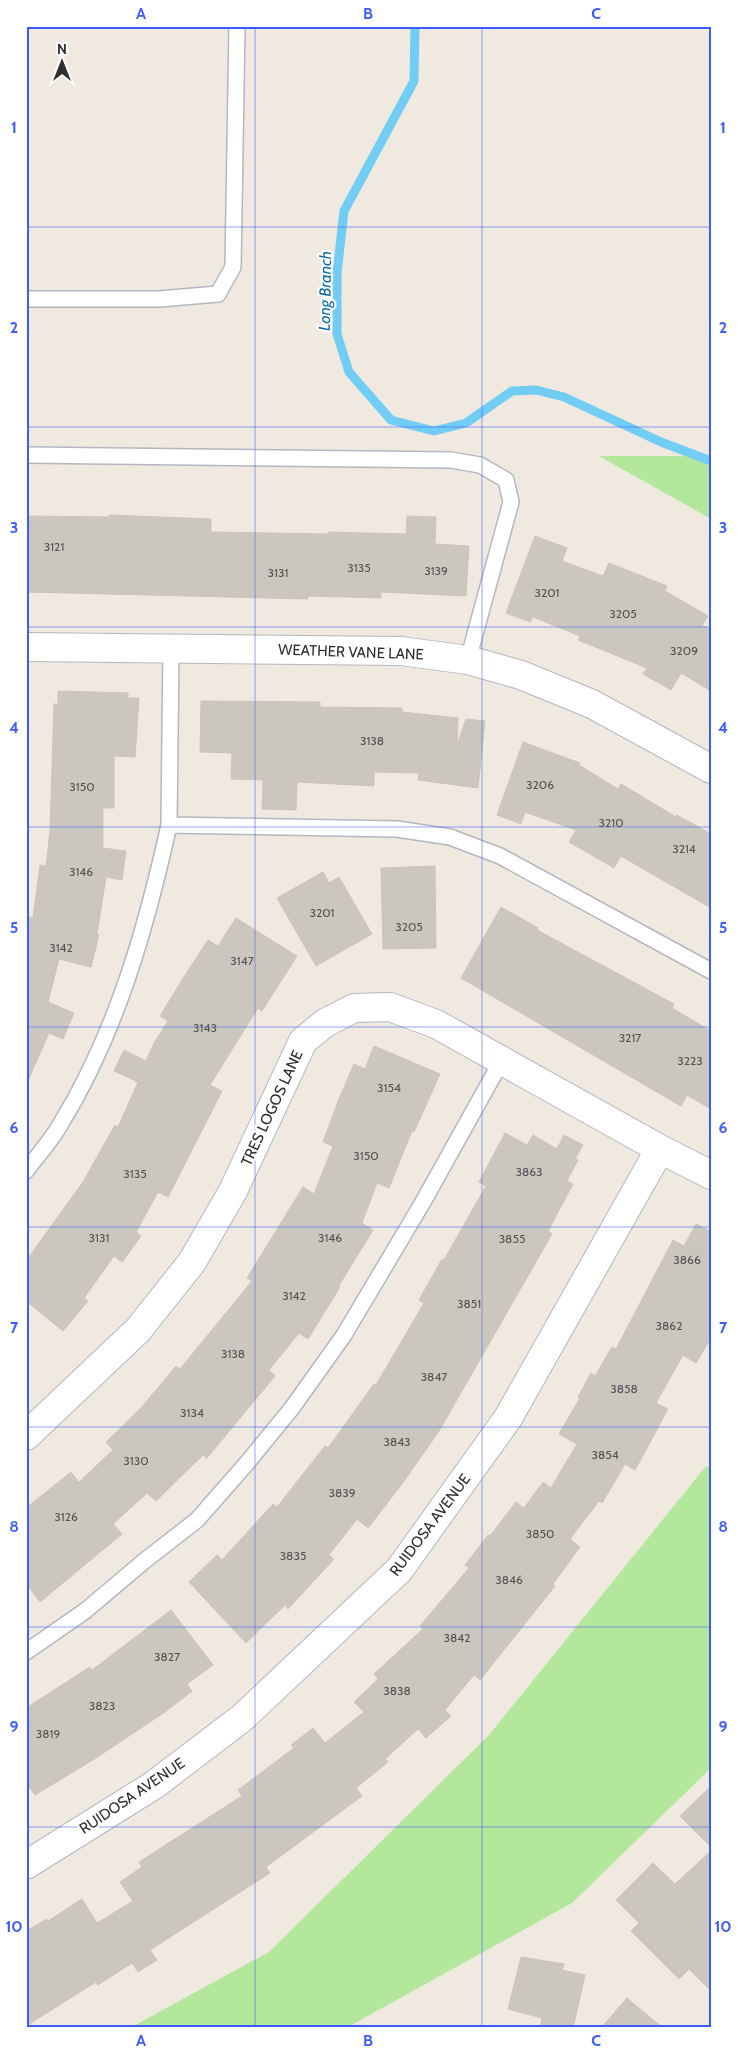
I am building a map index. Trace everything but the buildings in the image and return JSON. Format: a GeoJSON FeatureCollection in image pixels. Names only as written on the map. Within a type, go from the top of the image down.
{"type":"FeatureCollection","features":[{"type":"Feature","properties":{"kind":"street","name":"WEATHER VANE LANE"},"geometry":{"type":"LineString","coordinates":[[26,647],[401,651],[468,660],[521,675],[592,704],[711,769]]}},
{"type":"Feature","properties":{"kind":"street","name":"TRES LOGOS LANE"},"geometry":{"type":"LineString","coordinates":[[26,1436],[138,1330],[192,1262],[232,1191],[303,1041],[325,1023],[354,1008],[390,1007],[436,1024],[660,1149],[711,1175]]}},
{"type":"Feature","properties":{"kind":"street","name":"RUIDOSA AVENUE"},"geometry":{"type":"LineString","coordinates":[[26,1864],[154,1785],[242,1718],[399,1570],[508,1418],[660,1149]]}},
{"type":"Feature","properties":{"kind":"lane"},"geometry":{"type":"LineString","coordinates":[[26,298],[160,299],[218,294],[233,267],[237,26]]}},
{"type":"Feature","properties":{"kind":"lane"},"geometry":{"type":"LineString","coordinates":[[26,455],[451,460],[480,466],[506,480],[512,502],[468,660]]}},
{"type":"Feature","properties":{"kind":"lane"},"geometry":{"type":"LineString","coordinates":[[26,1171],[60,1126],[93,1062],[126,984],[156,881],[169,825],[171,648]]}},
{"type":"Feature","properties":{"kind":"lane"},"geometry":{"type":"LineString","coordinates":[[169,825],[398,829],[450,837],[500,856],[711,971]]}},
{"type":"Feature","properties":{"kind":"lane"},"geometry":{"type":"LineString","coordinates":[[26,1652],[85,1611],[197,1520],[292,1408],[344,1335],[423,1202],[502,1060]]}},
{"type":"Feature","properties":{"kind":"green space"},"geometry":{"type":"Polygon","coordinates":[[[599,456],[711,456],[711,519],[599,456]]]}},
{"type":"Feature","properties":{"kind":"green space"},"geometry":{"type":"Polygon","coordinates":[[[706,1466],[711,1468],[711,1768],[572,1903],[346,2028],[130,2028],[269,1952],[489,1735],[706,1466]]]}},
{"type":"Feature","properties":{"kind":"waterway","name":"Long Branch"},"geometry":{"type":"LineString","coordinates":[[415,26],[414,81],[344,211],[337,273],[337,334],[349,372],[391,420],[434,431],[466,423],[512,391],[536,390],[564,397],[661,442],[711,461]]}}]}
